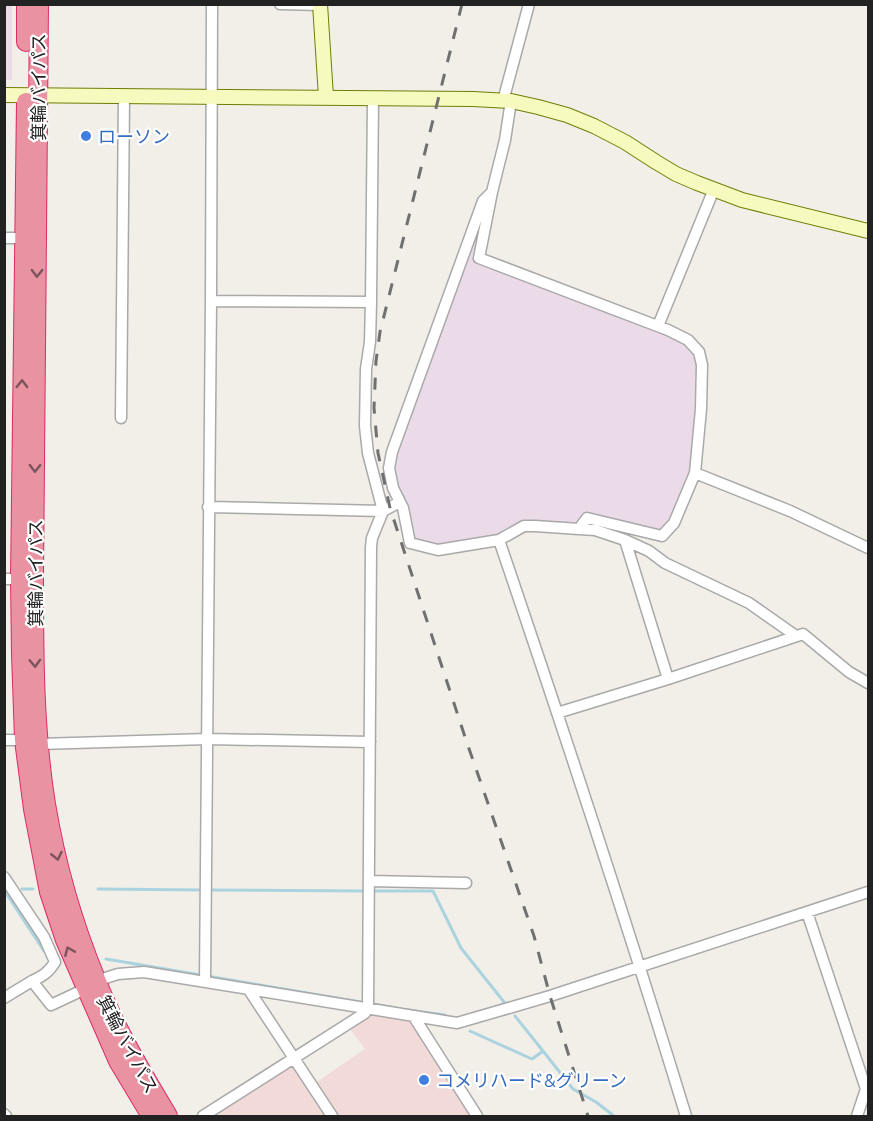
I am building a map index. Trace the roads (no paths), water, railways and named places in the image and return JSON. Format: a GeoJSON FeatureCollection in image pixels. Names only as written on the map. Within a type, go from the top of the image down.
{"type":"FeatureCollection","features":[{"type":"Feature","properties":{"kind":"highway","name":"箕輪バイパス"},"geometry":{"type":"LineString","coordinates":[[26,4],[32,95],[34,655],[31,742]]}},
{"type":"Feature","properties":{"kind":"highway","name":"箕輪バイパス"},"geometry":{"type":"LineString","coordinates":[[39,4],[24,238],[12,579],[31,742],[64,889],[91,985],[118,1061],[151,1116]]}},
{"type":"Feature","properties":{"kind":"highway","name":"箕輪バイパス"},"geometry":{"type":"LineString","coordinates":[[91,985],[168,1116]]}},
{"type":"Feature","properties":{"kind":"street"},"geometry":{"type":"LineString","coordinates":[[205,977],[208,507],[212,301],[212,4]]}},
{"type":"Feature","properties":{"kind":"street"},"geometry":{"type":"LineString","coordinates":[[280,4],[320,5],[326,97]]}},
{"type":"Feature","properties":{"kind":"street"},"geometry":{"type":"LineString","coordinates":[[529,4],[507,101],[505,140],[479,258],[658,326],[687,340],[699,352],[702,365],[695,473],[674,523],[662,536],[587,518],[579,530]]}},
{"type":"Feature","properties":{"kind":"street"},"geometry":{"type":"LineString","coordinates":[[4,95],[326,97],[507,101],[538,107],[594,126],[626,142],[676,174],[742,200],[868,231]]}},
{"type":"Feature","properties":{"kind":"street"},"geometry":{"type":"LineString","coordinates":[[121,418],[124,96]]}},
{"type":"Feature","properties":{"kind":"street"},"geometry":{"type":"LineString","coordinates":[[203,1116],[365,1013],[368,1004],[371,547],[372,538],[383,511],[368,453],[365,426],[371,302],[373,98]]}},
{"type":"Feature","properties":{"kind":"street"},"geometry":{"type":"LineString","coordinates":[[658,326],[714,189]]}},
{"type":"Feature","properties":{"kind":"street"},"geometry":{"type":"LineString","coordinates":[[492,192],[483,201],[392,452],[389,468],[393,488],[403,508],[410,543],[438,550],[499,540],[524,526],[595,530],[626,540],[649,551],[665,563],[749,603],[796,636]]}},
{"type":"Feature","properties":{"kind":"street"},"geometry":{"type":"LineString","coordinates":[[4,238],[24,238]]}},
{"type":"Feature","properties":{"kind":"street"},"geometry":{"type":"LineString","coordinates":[[212,301],[371,302]]}},
{"type":"Feature","properties":{"kind":"street"},"geometry":{"type":"LineString","coordinates":[[695,473],[790,511],[868,548]]}},
{"type":"Feature","properties":{"kind":"street"},"geometry":{"type":"LineString","coordinates":[[208,507],[383,511],[400,502]]}},
{"type":"Feature","properties":{"kind":"street"},"geometry":{"type":"LineString","coordinates":[[499,540],[641,967],[686,1116]]}},
{"type":"Feature","properties":{"kind":"street"},"geometry":{"type":"LineString","coordinates":[[626,540],[668,679]]}},
{"type":"Feature","properties":{"kind":"street"},"geometry":{"type":"LineString","coordinates":[[558,713],[803,634],[849,672],[868,683]]}},
{"type":"Feature","properties":{"kind":"street"},"geometry":{"type":"LineString","coordinates":[[4,740],[31,742],[207,739],[370,742]]}},
{"type":"Feature","properties":{"kind":"street"},"geometry":{"type":"LineString","coordinates":[[4,877],[44,937],[55,962],[44,976],[4,998]]}},
{"type":"Feature","properties":{"kind":"street"},"geometry":{"type":"LineString","coordinates":[[369,888],[466,883]]}},
{"type":"Feature","properties":{"kind":"street"},"geometry":{"type":"LineString","coordinates":[[32,981],[51,1005],[118,974],[144,972],[205,977],[249,990],[368,1004],[414,1017],[457,1023],[641,967],[868,892]]}},
{"type":"Feature","properties":{"kind":"street"},"geometry":{"type":"LineString","coordinates":[[807,912],[866,1089],[857,1116]]}},
{"type":"Feature","properties":{"kind":"street"},"geometry":{"type":"LineString","coordinates":[[249,990],[332,1116]]}},
{"type":"Feature","properties":{"kind":"street"},"geometry":{"type":"LineString","coordinates":[[414,1017],[477,1116]]}},
{"type":"Feature","properties":{"kind":"waterway"},"geometry":{"type":"LineString","coordinates":[[22,889],[33,889]]}},
{"type":"Feature","properties":{"kind":"waterway"},"geometry":{"type":"LineString","coordinates":[[98,889],[203,890]]}},
{"type":"Feature","properties":{"kind":"waterway"},"geometry":{"type":"LineString","coordinates":[[4,890],[44,951]]}},
{"type":"Feature","properties":{"kind":"waterway"},"geometry":{"type":"LineString","coordinates":[[210,890],[365,891]]}},
{"type":"Feature","properties":{"kind":"waterway"},"geometry":{"type":"LineString","coordinates":[[372,891],[433,891],[461,948],[504,1002]]}},
{"type":"Feature","properties":{"kind":"waterway"},"geometry":{"type":"LineString","coordinates":[[106,959],[396,1008]]}},
{"type":"Feature","properties":{"kind":"waterway"},"geometry":{"type":"LineString","coordinates":[[408,1010],[445,1015]]}},
{"type":"Feature","properties":{"kind":"waterway"},"geometry":{"type":"LineString","coordinates":[[515,1016],[543,1051]]}},
{"type":"Feature","properties":{"kind":"waterway"},"geometry":{"type":"LineString","coordinates":[[470,1031],[532,1059],[543,1051],[573,1089],[614,1116]]}},
{"type":"Feature","properties":{"kind":"railway"},"geometry":{"type":"LineString","coordinates":[[462,4],[380,332],[374,408],[378,453],[390,508],[466,740],[534,936],[550,996],[588,1116]]}},
{"type":"Feature","properties":{"kind":"place","name":"ローソン"},"geometry":{"type":"Point","coordinates":[86,136]}},
{"type":"Feature","properties":{"kind":"place","name":"コメリハード&グリーン"},"geometry":{"type":"Point","coordinates":[424,1080]}}]}
